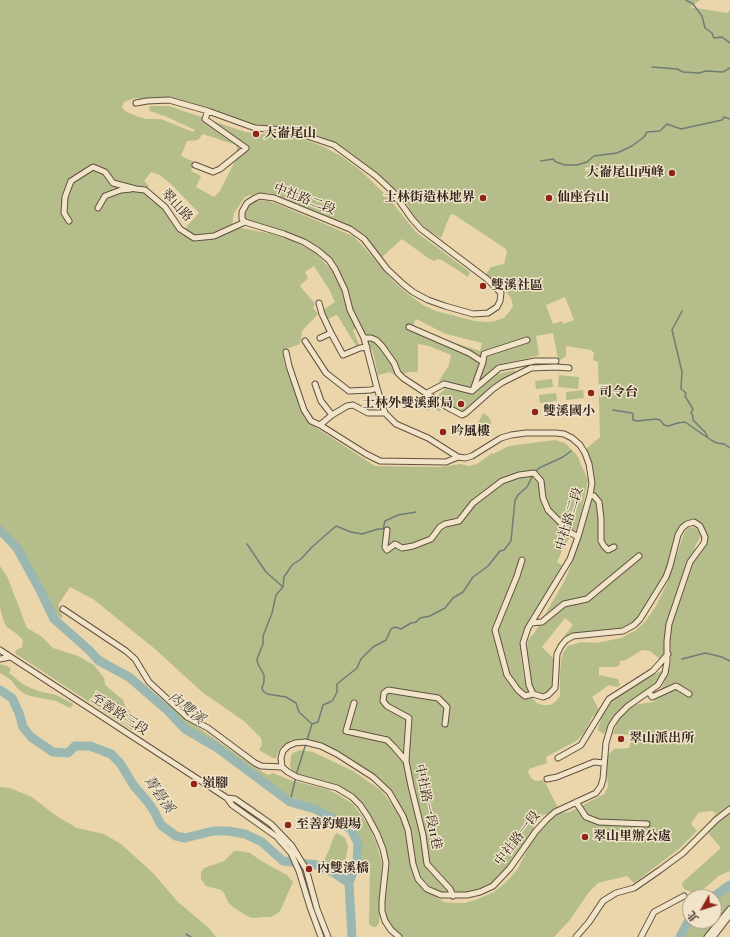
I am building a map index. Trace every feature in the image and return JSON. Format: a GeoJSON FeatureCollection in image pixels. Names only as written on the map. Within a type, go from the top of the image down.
{"type":"FeatureCollection","features":[{"type":"Feature","properties":{"kind":"street","name":"中社路二段"},"geometry":{"type":"LineString","coordinates":[[136,103],[169,100],[208,111],[255,128],[285,130],[334,145],[370,171],[393,192],[421,229],[498,288],[501,293],[500,301],[497,308],[493,311],[488,313],[473,314],[428,300],[414,292],[395,277],[381,262],[364,239],[357,233],[274,198],[260,196],[247,203],[241,215],[245,222]]}},
{"type":"Feature","properties":{"kind":"street"},"geometry":{"type":"LineString","coordinates":[[195,165],[213,172],[220,169],[246,148],[205,119],[208,111]]}},
{"type":"Feature","properties":{"kind":"street","name":"翠山路"},"geometry":{"type":"LineString","coordinates":[[69,221],[64,213],[65,197],[71,181],[93,167],[105,172],[113,183],[145,190],[165,207],[180,229],[194,238],[214,236],[245,222]]}},
{"type":"Feature","properties":{"kind":"street"},"geometry":{"type":"LineString","coordinates":[[98,208],[106,196],[121,190],[136,189]]}},
{"type":"Feature","properties":{"kind":"street"},"geometry":{"type":"LineString","coordinates":[[245,222],[304,242],[329,260],[340,279],[350,310],[364,338],[385,413],[396,424],[428,438],[458,457]]}},
{"type":"Feature","properties":{"kind":"street"},"geometry":{"type":"LineString","coordinates":[[319,303],[330,333],[343,355],[360,348],[367,347]]}},
{"type":"Feature","properties":{"kind":"street"},"geometry":{"type":"LineString","coordinates":[[410,327],[469,353],[483,362]]}},
{"type":"Feature","properties":{"kind":"street"},"geometry":{"type":"LineString","coordinates":[[320,338],[330,333]]}},
{"type":"Feature","properties":{"kind":"street"},"geometry":{"type":"LineString","coordinates":[[364,338],[376,340],[382,346],[398,373],[403,378],[462,415],[492,389],[531,368],[569,368]]}},
{"type":"Feature","properties":{"kind":"street"},"geometry":{"type":"LineString","coordinates":[[472,391],[483,362],[484,354],[527,340]]}},
{"type":"Feature","properties":{"kind":"street"},"geometry":{"type":"LineString","coordinates":[[305,341],[326,373],[349,391],[352,392],[377,388]]}},
{"type":"Feature","properties":{"kind":"street","name":"中社路二段"},"geometry":{"type":"LineString","coordinates":[[286,352],[289,366],[304,410],[311,421],[320,424],[366,454],[380,461],[446,462],[458,457],[465,458],[472,456],[501,438],[511,435],[541,433],[564,434],[572,438],[580,445],[585,453],[592,474],[590,495],[570,559],[531,623],[523,643],[529,685],[533,694]]}},
{"type":"Feature","properties":{"kind":"street"},"geometry":{"type":"LineString","coordinates":[[472,391],[499,368],[535,361],[556,361]]}},
{"type":"Feature","properties":{"kind":"street"},"geometry":{"type":"LineString","coordinates":[[315,384],[322,401],[332,415]]}},
{"type":"Feature","properties":{"kind":"street"},"geometry":{"type":"LineString","coordinates":[[427,393],[444,384],[472,391]]}},
{"type":"Feature","properties":{"kind":"street"},"geometry":{"type":"LineString","coordinates":[[320,424],[347,406],[353,405],[368,413],[385,413]]}},
{"type":"Feature","properties":{"kind":"street"},"geometry":{"type":"LineString","coordinates":[[388,530],[384,547],[387,550],[395,544],[402,548],[413,546],[431,539],[440,527],[445,524],[459,521],[473,503],[502,481],[520,475],[534,473],[541,481],[543,498],[548,510],[571,533],[578,536]]}},
{"type":"Feature","properties":{"kind":"street"},"geometry":{"type":"LineString","coordinates":[[590,495],[594,496],[599,502],[601,541],[608,550],[614,547]]}},
{"type":"Feature","properties":{"kind":"street","name":"中社路一段"},"geometry":{"type":"LineString","coordinates":[[282,766],[281,758],[283,751],[288,746],[295,743],[305,742],[321,746],[337,754],[373,777],[389,792],[403,816],[408,830],[413,864],[418,879],[427,889],[441,895],[467,896],[493,886],[504,876],[541,824],[554,812],[596,793],[601,786],[606,743],[611,726],[628,706],[658,685],[663,678],[668,654],[667,641],[671,617],[690,562],[704,543],[706,537],[700,526],[694,522],[687,524],[682,528],[678,535],[666,578],[640,619],[634,625],[623,631],[573,636],[566,640],[557,654],[555,688],[548,695],[543,697],[533,694]]}},
{"type":"Feature","properties":{"kind":"street"},"geometry":{"type":"LineString","coordinates":[[531,623],[542,622],[564,604],[587,599],[639,556]]}},
{"type":"Feature","properties":{"kind":"street"},"geometry":{"type":"LineString","coordinates":[[522,560],[495,630],[507,675],[518,690],[525,696],[533,694]]}},
{"type":"Feature","properties":{"kind":"street"},"geometry":{"type":"LineString","coordinates":[[63,609],[126,651],[135,660],[149,682],[187,717],[208,728],[254,763],[261,766],[282,766],[288,772],[297,777],[337,788],[352,797],[360,805],[377,834],[383,849],[386,863],[382,911],[388,926],[399,937]]}},
{"type":"Feature","properties":{"kind":"street","name":"至善路三段"},"geometry":{"type":"LineString","coordinates":[[0,650],[227,798],[232,805],[277,837],[286,847],[300,871],[310,907],[321,937]]}},
{"type":"Feature","properties":{"kind":"street"},"geometry":{"type":"LineString","coordinates":[[558,758],[581,745],[609,699],[653,671],[668,654]]}},
{"type":"Feature","properties":{"kind":"street"},"geometry":{"type":"LineString","coordinates":[[0,659],[10,657]]}},
{"type":"Feature","properties":{"kind":"street"},"geometry":{"type":"LineString","coordinates":[[648,692],[652,697],[676,686],[690,694]]}},
{"type":"Feature","properties":{"kind":"street","name":"中社路一段11巷"},"geometry":{"type":"LineString","coordinates":[[445,724],[447,707],[438,698],[388,690],[384,693],[383,701],[387,706],[409,718],[406,761],[423,835],[427,864],[450,889],[453,896]]}},
{"type":"Feature","properties":{"kind":"street"},"geometry":{"type":"LineString","coordinates":[[354,703],[346,732],[387,740],[406,761]]}},
{"type":"Feature","properties":{"kind":"street"},"geometry":{"type":"LineString","coordinates":[[547,779],[594,762],[604,763]]}},
{"type":"Feature","properties":{"kind":"street","name":"至善路三段"},"geometry":{"type":"LineString","coordinates":[[227,798],[235,799],[271,824],[284,836],[300,857],[306,869],[317,909],[328,937]]}},
{"type":"Feature","properties":{"kind":"street"},"geometry":{"type":"LineString","coordinates":[[576,802],[586,817],[599,822],[647,824]]}},
{"type":"Feature","properties":{"kind":"street"},"geometry":{"type":"LineString","coordinates":[[576,937],[589,922],[603,901],[616,893],[634,888],[660,870],[683,853],[716,820],[730,809]]}},
{"type":"Feature","properties":{"kind":"street"},"geometry":{"type":"LineString","coordinates":[[641,937],[654,912],[682,897]]}},
{"type":"Feature","properties":{"kind":"street"},"geometry":{"type":"LineString","coordinates":[[708,937],[730,909]]}},
{"type":"Feature","properties":{"kind":"street"},"geometry":{"type":"LineString","coordinates":[[713,937],[730,915]]}},
{"type":"Feature","properties":{"kind":"green space"},"geometry":{"type":"Polygon","coordinates":[[[0,0],[700,0],[690,7],[727,13],[730,10],[730,871],[720,875],[704,889],[684,889],[682,885],[683,882],[721,848],[709,834],[706,826],[716,813],[712,811],[702,812],[698,813],[691,824],[697,831],[680,848],[634,883],[627,876],[598,883],[589,892],[569,921],[554,937],[404,937],[393,928],[388,921],[384,910],[388,864],[386,853],[380,835],[363,805],[355,797],[339,787],[299,775],[294,773],[291,769],[291,756],[293,753],[300,750],[313,752],[353,771],[382,791],[398,813],[403,825],[415,875],[421,885],[444,902],[465,903],[494,892],[517,870],[534,837],[547,821],[560,813],[570,812],[604,794],[608,787],[606,767],[607,756],[614,749],[629,748],[632,735],[613,734],[615,728],[619,719],[632,705],[653,702],[664,683],[671,663],[670,636],[672,624],[693,563],[706,545],[707,540],[705,529],[697,520],[692,519],[680,526],[674,538],[670,560],[660,584],[640,618],[633,624],[622,630],[574,634],[566,637],[564,636],[573,625],[565,618],[542,647],[553,658],[555,664],[555,684],[549,693],[540,696],[534,690],[531,680],[527,648],[528,640],[535,632],[565,580],[574,558],[594,484],[585,450],[600,437],[598,362],[593,360],[594,353],[591,350],[566,346],[566,355],[560,360],[558,359],[553,333],[536,336],[539,354],[537,356],[496,365],[498,374],[514,370],[516,373],[497,383],[473,405],[460,413],[441,401],[437,396],[445,389],[439,381],[449,365],[451,355],[429,346],[418,344],[417,372],[409,372],[397,377],[390,372],[378,375],[373,352],[353,311],[345,285],[336,268],[322,251],[309,242],[247,221],[244,215],[248,206],[255,201],[262,200],[275,203],[353,236],[394,282],[423,305],[436,311],[475,321],[487,322],[504,318],[513,306],[511,298],[503,288],[486,274],[491,267],[504,264],[507,252],[506,249],[453,214],[450,215],[441,238],[430,232],[413,216],[402,195],[370,168],[335,143],[316,135],[285,127],[255,125],[189,102],[162,98],[135,98],[124,102],[122,107],[125,111],[136,116],[146,119],[161,119],[193,132],[195,130],[150,111],[149,108],[151,106],[169,106],[245,132],[300,138],[322,146],[341,156],[360,170],[387,196],[416,232],[470,272],[468,277],[442,260],[437,259],[434,261],[402,239],[381,258],[367,239],[355,229],[269,193],[257,193],[245,197],[234,213],[232,226],[214,234],[194,235],[187,230],[186,227],[199,213],[160,175],[151,172],[144,181],[149,186],[145,192],[160,205],[176,229],[182,235],[192,239],[210,239],[216,238],[237,227],[271,234],[291,240],[313,251],[330,268],[343,290],[357,327],[353,330],[360,347],[358,348],[356,346],[338,316],[336,315],[328,319],[326,318],[323,310],[335,302],[329,289],[314,266],[305,272],[308,278],[300,286],[315,304],[313,308],[318,314],[302,331],[300,344],[283,350],[284,363],[304,418],[315,427],[375,466],[440,467],[460,464],[469,466],[477,464],[492,453],[493,454],[509,446],[555,440],[565,443],[577,455],[588,480],[581,515],[576,530],[565,544],[557,562],[563,566],[523,632],[521,639],[521,657],[524,678],[532,698],[537,703],[550,705],[560,696],[561,662],[563,653],[568,646],[581,642],[596,643],[621,638],[636,630],[645,622],[656,606],[668,581],[684,533],[688,528],[693,527],[697,529],[701,536],[695,546],[694,553],[688,560],[668,623],[666,641],[667,653],[660,659],[650,651],[642,650],[626,660],[620,661],[620,665],[616,667],[599,667],[599,675],[618,679],[620,685],[617,687],[609,685],[592,697],[599,710],[597,714],[592,717],[585,732],[576,741],[546,757],[547,763],[529,769],[528,772],[531,778],[536,781],[542,780],[546,784],[558,808],[548,814],[535,817],[533,823],[534,829],[503,875],[483,889],[471,893],[457,894],[433,889],[421,878],[415,865],[413,844],[405,815],[390,791],[378,779],[359,765],[321,743],[299,739],[291,740],[280,748],[276,758],[273,758],[259,750],[262,745],[261,738],[245,722],[202,692],[155,649],[93,599],[70,587],[58,605],[63,617],[61,618],[55,614],[29,565],[10,536],[0,526],[0,0]],[[203,134],[198,140],[187,141],[181,156],[194,162],[191,171],[201,176],[196,187],[214,197],[220,191],[236,159],[236,145],[203,134]],[[565,297],[546,305],[553,324],[562,321],[563,324],[574,320],[565,297]],[[416,319],[413,326],[439,338],[480,351],[482,343],[446,334],[416,319]]]}},
{"type":"Feature","properties":{"kind":"green space"},"geometry":{"type":"Polygon","coordinates":[[[559,375],[579,377],[578,389],[558,387],[559,375]]]}},
{"type":"Feature","properties":{"kind":"green space"},"geometry":{"type":"Polygon","coordinates":[[[552,379],[553,387],[536,389],[535,381],[552,379]]]}},
{"type":"Feature","properties":{"kind":"green space"},"geometry":{"type":"Polygon","coordinates":[[[583,390],[584,398],[566,400],[566,392],[583,390]]]}},
{"type":"Feature","properties":{"kind":"green space"},"geometry":{"type":"Polygon","coordinates":[[[556,393],[557,401],[540,403],[539,395],[556,393]]]}},
{"type":"Feature","properties":{"kind":"green space"},"geometry":{"type":"Polygon","coordinates":[[[426,398],[442,408],[440,412],[431,406],[428,411],[421,407],[426,398]]]}},
{"type":"Feature","properties":{"kind":"green space"},"geometry":{"type":"Polygon","coordinates":[[[483,413],[488,416],[492,423],[481,428],[478,423],[483,413]]]}},
{"type":"Feature","properties":{"kind":"green space"},"geometry":{"type":"Polygon","coordinates":[[[0,566],[7,576],[27,628],[41,636],[53,648],[78,656],[94,665],[104,678],[105,685],[123,700],[126,708],[133,715],[135,722],[132,730],[16,654],[15,651],[22,647],[23,640],[7,627],[4,622],[0,608],[0,566]]]}},
{"type":"Feature","properties":{"kind":"green space"},"geometry":{"type":"Polygon","coordinates":[[[98,654],[127,672],[182,716],[259,770],[268,775],[273,773],[290,780],[326,789],[353,804],[369,826],[377,845],[382,864],[379,923],[376,927],[369,924],[370,868],[365,864],[360,864],[359,843],[354,830],[347,824],[314,805],[282,794],[184,724],[131,678],[100,660],[98,654]]]}},
{"type":"Feature","properties":{"kind":"green space"},"geometry":{"type":"Polygon","coordinates":[[[0,664],[11,669],[9,673],[24,685],[38,691],[56,695],[72,703],[73,705],[70,708],[56,701],[25,694],[18,689],[11,680],[0,673],[0,664]]]}},
{"type":"Feature","properties":{"kind":"green space"},"geometry":{"type":"Polygon","coordinates":[[[663,671],[660,681],[637,697],[608,730],[603,734],[598,730],[601,719],[599,717],[608,702],[617,695],[663,671]]]}},
{"type":"Feature","properties":{"kind":"green space"},"geometry":{"type":"Polygon","coordinates":[[[0,787],[10,788],[32,797],[55,815],[77,828],[104,834],[121,844],[153,873],[178,902],[209,928],[216,937],[0,937],[0,787]]]}},
{"type":"Feature","properties":{"kind":"green space"},"geometry":{"type":"Polygon","coordinates":[[[337,833],[345,838],[348,846],[344,870],[340,873],[322,865],[334,836],[337,833]]]}},
{"type":"Feature","properties":{"kind":"green space"},"geometry":{"type":"Polygon","coordinates":[[[234,851],[250,853],[287,875],[293,882],[280,911],[275,915],[270,917],[252,918],[247,916],[228,902],[221,890],[206,886],[201,879],[201,872],[204,868],[224,861],[234,851]]]}},
{"type":"Feature","properties":{"kind":"green space"},"geometry":{"type":"Polygon","coordinates":[[[730,888],[730,905],[722,915],[722,894],[730,888]]]}},
{"type":"Feature","properties":{"kind":"green space"},"geometry":{"type":"Polygon","coordinates":[[[688,929],[710,929],[704,937],[684,937],[688,929]]]}},
{"type":"Feature","properties":{"kind":"waterway"},"geometry":{"type":"LineString","coordinates":[[686,0],[693,4],[702,16],[705,28],[712,33],[714,38],[722,37],[730,43]]}},
{"type":"Feature","properties":{"kind":"waterway"},"geometry":{"type":"LineString","coordinates":[[652,67],[699,73],[706,71],[723,72],[730,68]]}},
{"type":"Feature","properties":{"kind":"waterway"},"geometry":{"type":"LineString","coordinates":[[541,161],[553,159],[556,162],[565,165],[577,165],[587,162],[594,156],[617,153],[632,146],[644,137],[647,132],[660,131],[667,124],[681,129],[722,120],[724,117],[730,119]]}},
{"type":"Feature","properties":{"kind":"waterway"},"geometry":{"type":"LineString","coordinates":[[682,311],[672,330],[682,372],[681,389],[686,393],[685,396],[693,409],[691,413],[693,420],[705,432],[708,438]]}},
{"type":"Feature","properties":{"kind":"waterway"},"geometry":{"type":"LineString","coordinates":[[613,410],[632,413],[633,420],[637,421],[656,419],[668,426],[685,422],[711,440],[724,444],[730,448]]}},
{"type":"Feature","properties":{"kind":"waterway"},"geometry":{"type":"LineString","coordinates":[[535,472],[539,468],[563,457],[571,451]]}},
{"type":"Feature","properties":{"kind":"waterway"},"geometry":{"type":"LineString","coordinates":[[290,802],[297,772],[312,724],[318,722],[323,705],[333,700],[337,692],[337,684],[357,668],[361,659],[373,647],[386,640],[391,629],[395,627],[401,629],[411,623],[416,622],[420,618],[430,616],[445,608],[453,598],[463,592],[473,577],[488,566],[500,551],[504,550],[511,541],[515,500],[527,487],[533,475]]}},
{"type":"Feature","properties":{"kind":"waterway"},"geometry":{"type":"LineString","coordinates":[[312,724],[299,712],[296,703],[286,697],[267,694],[262,688],[264,675],[257,659],[263,644],[263,636],[272,613],[276,595],[283,587],[284,577],[292,565],[301,559],[336,526],[351,532],[362,534],[383,529],[385,521],[398,515],[416,512]]}},
{"type":"Feature","properties":{"kind":"waterway","name":"內雙溪"},"geometry":{"type":"LineString","coordinates":[[0,530],[17,548],[54,619],[89,650],[99,661],[129,677],[166,709],[185,729],[216,747],[290,802],[315,809],[351,829],[358,843],[357,860],[349,883],[352,937]]}},
{"type":"Feature","properties":{"kind":"waterway"},"geometry":{"type":"LineString","coordinates":[[247,544],[266,572],[283,587]]}},
{"type":"Feature","properties":{"kind":"waterway"},"geometry":{"type":"LineString","coordinates":[[682,659],[705,653],[722,657],[730,661]]}},
{"type":"Feature","properties":{"kind":"waterway","name":"菁礐溪"},"geometry":{"type":"LineString","coordinates":[[0,690],[12,698],[19,713],[23,727],[31,737],[53,752],[68,753],[75,746],[90,746],[111,754],[120,763],[134,786],[147,801],[161,825],[176,836],[185,838],[213,831],[228,831],[245,834],[262,842],[283,861],[317,865],[334,873],[349,883]]}},
{"type":"Feature","properties":{"kind":"waterway"},"geometry":{"type":"LineString","coordinates":[[722,891],[730,885]]}},
{"type":"Feature","properties":{"kind":"waterway"},"geometry":{"type":"LineString","coordinates":[[680,937],[684,929]]}},
{"type":"Feature","properties":{"kind":"waterway"},"geometry":{"type":"LineString","coordinates":[[186,934],[191,937]]}},
{"type":"Feature","properties":{"kind":"place","name":"大崙尾山"},"geometry":{"type":"Point","coordinates":[256,134]}},
{"type":"Feature","properties":{"kind":"place","name":"大崙尾山西峰"},"geometry":{"type":"Point","coordinates":[672,173]}},
{"type":"Feature","properties":{"kind":"place","name":"士林街造林地界"},"geometry":{"type":"Point","coordinates":[483,198]}},
{"type":"Feature","properties":{"kind":"place","name":"仙座台山"},"geometry":{"type":"Point","coordinates":[549,198]}},
{"type":"Feature","properties":{"kind":"place","name":"雙溪社區"},"geometry":{"type":"Point","coordinates":[483,286]}},
{"type":"Feature","properties":{"kind":"place","name":"司令台"},"geometry":{"type":"Point","coordinates":[591,393]}},
{"type":"Feature","properties":{"kind":"place","name":"士林外雙溪郵局"},"geometry":{"type":"Point","coordinates":[461,404]}},
{"type":"Feature","properties":{"kind":"place","name":"雙溪國小"},"geometry":{"type":"Point","coordinates":[535,412]}},
{"type":"Feature","properties":{"kind":"place","name":"吟風樓"},"geometry":{"type":"Point","coordinates":[443,432]}},
{"type":"Feature","properties":{"kind":"place","name":"翠山派出所"},"geometry":{"type":"Point","coordinates":[621,739]}},
{"type":"Feature","properties":{"kind":"place","name":"嶺腳"},"geometry":{"type":"Point","coordinates":[194,784]}},
{"type":"Feature","properties":{"kind":"place","name":"至善釣蝦場"},"geometry":{"type":"Point","coordinates":[288,825]}},
{"type":"Feature","properties":{"kind":"place","name":"翠山里辦公處"},"geometry":{"type":"Point","coordinates":[585,837]}},
{"type":"Feature","properties":{"kind":"place","name":"內雙溪橋"},"geometry":{"type":"Point","coordinates":[309,869]}}]}
